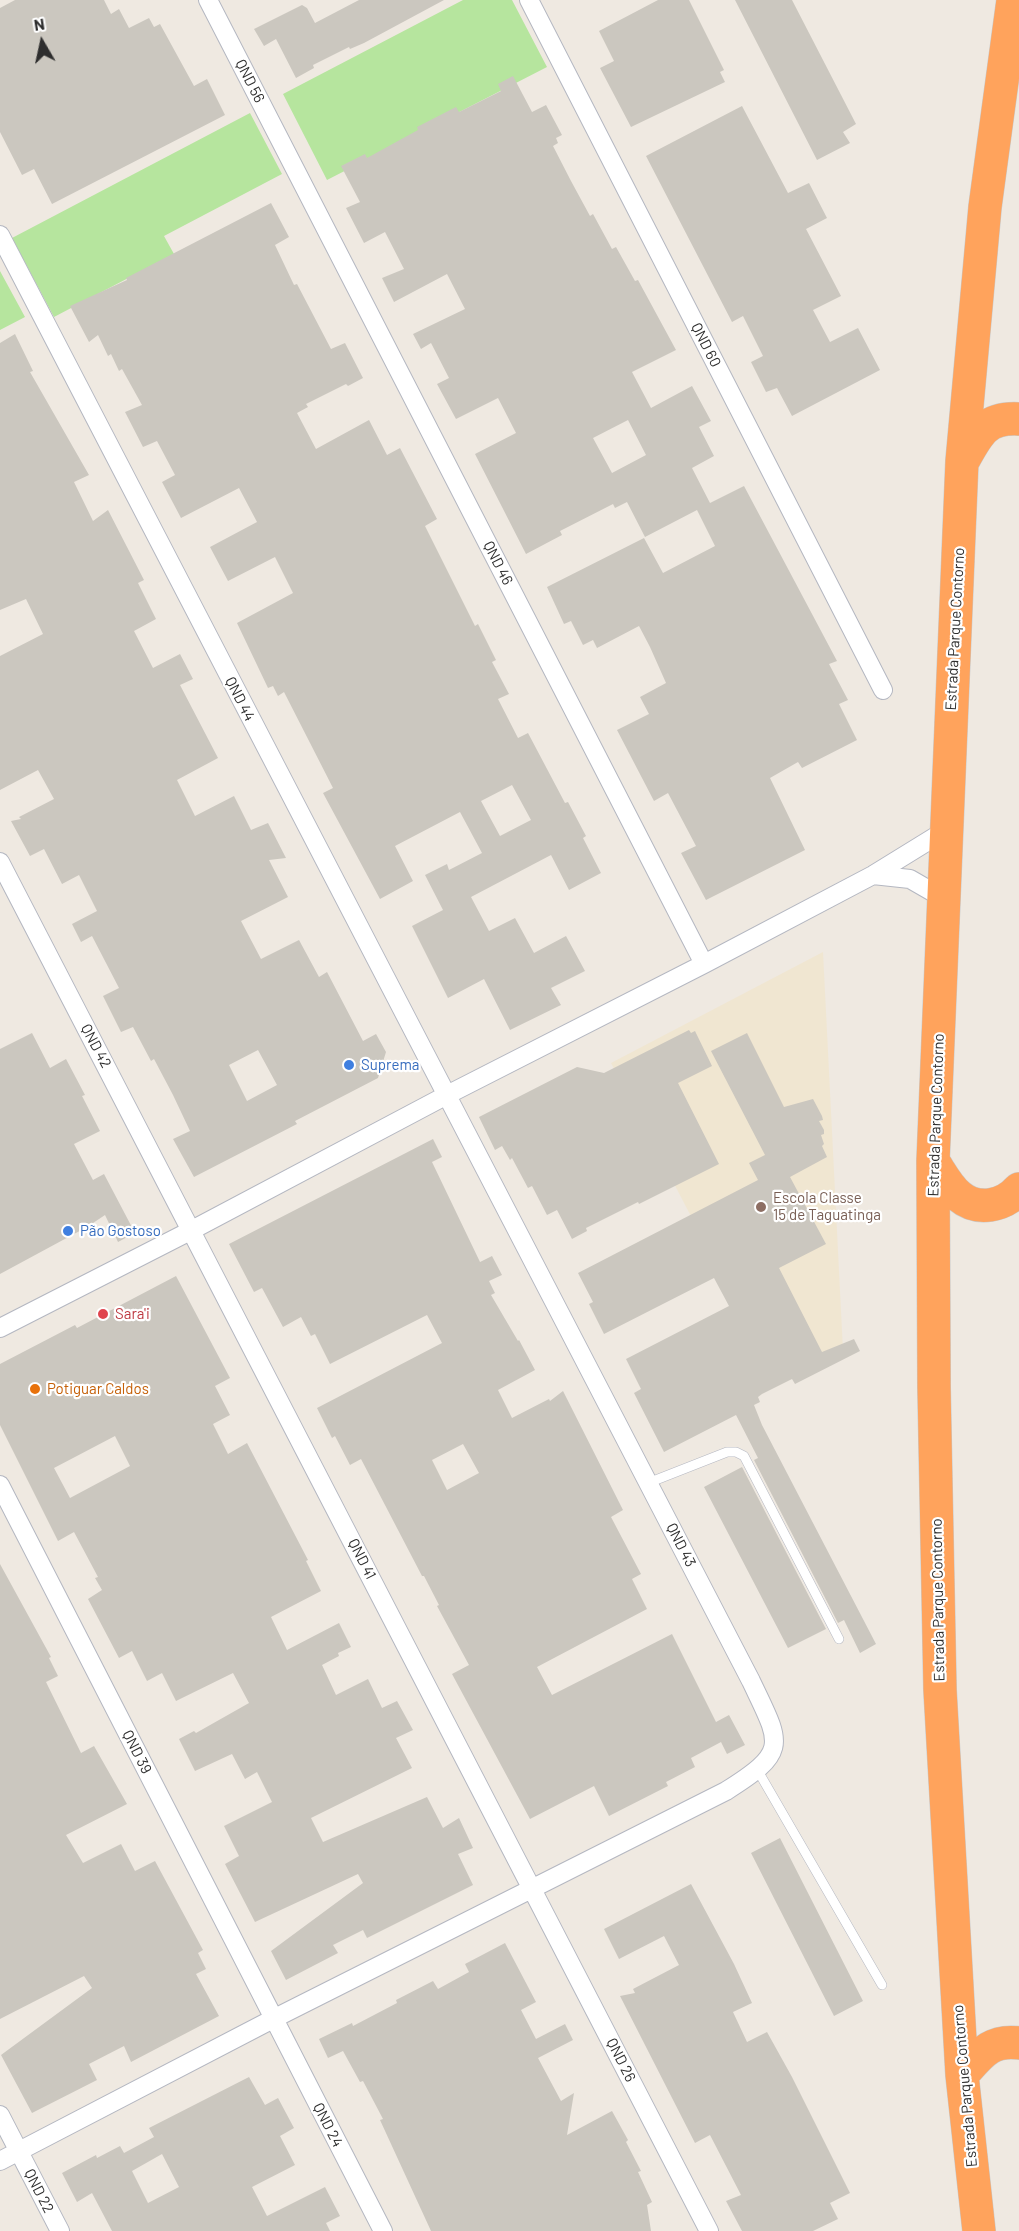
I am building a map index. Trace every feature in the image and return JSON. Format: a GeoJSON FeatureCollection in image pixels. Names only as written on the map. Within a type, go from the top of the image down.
{"type":"FeatureCollection","features":[{"type":"Feature","properties":{"kind":"highway","name":"Estrada Parque Contorno"},"geometry":{"type":"LineString","coordinates":[[979,2231],[963,2075],[938,1643],[933,1161],[962,461],[984,207],[1013,0]]}},
{"type":"Feature","properties":{"kind":"highway"},"geometry":{"type":"LineString","coordinates":[[962,461],[977,435],[987,425],[1004,419],[1019,419]]}},
{"type":"Feature","properties":{"kind":"highway"},"geometry":{"type":"LineString","coordinates":[[933,1161],[954,1191],[970,1203],[989,1206],[1002,1204],[1019,1189]]}},
{"type":"Feature","properties":{"kind":"highway"},"geometry":{"type":"LineString","coordinates":[[963,2075],[987,2048],[1004,2042],[1019,2043]]}},
{"type":"Feature","properties":{"kind":"street","name":"QND 56"},"geometry":{"type":"LineString","coordinates":[[208,0],[292,162]]}},
{"type":"Feature","properties":{"kind":"street","name":"QND 60"},"geometry":{"type":"LineString","coordinates":[[529,0],[883,690]]}},
{"type":"Feature","properties":{"kind":"street","name":"QND 46"},"geometry":{"type":"LineString","coordinates":[[292,162],[704,964]]}},
{"type":"Feature","properties":{"kind":"street","name":"QND 44"},"geometry":{"type":"LineString","coordinates":[[0,236],[447,1095]]}},
{"type":"Feature","properties":{"kind":"street"},"geometry":{"type":"LineString","coordinates":[[0,1328],[704,964],[873,875],[946,830]]}},
{"type":"Feature","properties":{"kind":"street","name":"QND 42"},"geometry":{"type":"LineString","coordinates":[[0,862],[192,1230]]}},
{"type":"Feature","properties":{"kind":"street"},"geometry":{"type":"LineString","coordinates":[[873,875],[910,879],[943,898]]}},
{"type":"Feature","properties":{"kind":"street","name":"QND 43"},"geometry":{"type":"LineString","coordinates":[[0,2161],[273,2019],[726,1791],[758,1771],[773,1753],[775,1740],[772,1728],[751,1681],[447,1095]]}},
{"type":"Feature","properties":{"kind":"street","name":"QND 41"},"geometry":{"type":"LineString","coordinates":[[192,1230],[533,1888]]}},
{"type":"Feature","properties":{"kind":"street","name":"QND 39"},"geometry":{"type":"LineString","coordinates":[[0,1485],[273,2019]]}},
{"type":"Feature","properties":{"kind":"street","name":"QND 26"},"geometry":{"type":"LineString","coordinates":[[533,1888],[709,2231]]}},
{"type":"Feature","properties":{"kind":"street","name":"QND 24"},"geometry":{"type":"LineString","coordinates":[[273,2019],[383,2231]]}},
{"type":"Feature","properties":{"kind":"street","name":"QND 22"},"geometry":{"type":"LineString","coordinates":[[0,2115],[60,2231]]}},
{"type":"Feature","properties":{"kind":"lane"},"geometry":{"type":"LineString","coordinates":[[648,1483],[727,1452],[736,1452],[744,1456],[839,1639]]}},
{"type":"Feature","properties":{"kind":"lane"},"geometry":{"type":"LineString","coordinates":[[758,1771],[882,1985]]}},
{"type":"Feature","properties":{"kind":"shaded area","name":"Escola Classe 15 de Taguatinga"},"geometry":{"type":"Polygon","coordinates":[[[823,952],[843,1351],[777,1381],[611,1063],[823,952]]]}},
{"type":"Feature","properties":{"kind":"green space"},"geometry":{"type":"Polygon","coordinates":[[[463,0],[512,0],[547,67],[327,180],[283,94],[463,0]]]}},
{"type":"Feature","properties":{"kind":"green space"},"geometry":{"type":"Polygon","coordinates":[[[250,113],[282,174],[164,236],[174,254],[54,317],[12,238],[250,113]]]}},
{"type":"Feature","properties":{"kind":"green space"},"geometry":{"type":"Polygon","coordinates":[[[0,271],[25,317],[0,330],[0,271]]]}},
{"type":"Feature","properties":{"kind":"building"},"geometry":{"type":"Polygon","coordinates":[[[15,0],[104,0],[111,14],[119,9],[129,28],[149,18],[154,27],[160,24],[194,86],[207,79],[225,115],[52,204],[34,169],[22,175],[0,132],[0,8],[15,0]]]}},
{"type":"Feature","properties":{"kind":"building"},"geometry":{"type":"Polygon","coordinates":[[[359,0],[444,0],[364,43],[350,49],[349,47],[313,65],[314,68],[296,78],[276,39],[264,46],[254,29],[302,5],[307,8],[315,23],[359,0]]]}},
{"type":"Feature","properties":{"kind":"building"},"geometry":{"type":"Polygon","coordinates":[[[658,0],[689,0],[724,70],[720,72],[725,82],[631,127],[600,68],[614,61],[599,31],[658,0]]]}},
{"type":"Feature","properties":{"kind":"building"},"geometry":{"type":"Polygon","coordinates":[[[735,0],[792,0],[856,124],[843,132],[850,143],[817,160],[735,0]]]}},
{"type":"Feature","properties":{"kind":"building"},"geometry":{"type":"Polygon","coordinates":[[[513,76],[532,112],[546,105],[562,135],[556,138],[558,143],[553,146],[571,181],[590,216],[593,214],[612,249],[616,247],[635,281],[638,280],[676,350],[632,372],[651,408],[692,386],[711,421],[699,427],[714,456],[692,468],[710,503],[744,486],[837,661],[829,664],[848,700],[839,704],[857,740],[802,768],[798,762],[770,778],[805,850],[706,900],[681,853],[696,846],[668,793],[654,801],[617,730],[649,714],[640,697],[666,683],[650,647],[639,626],[597,648],[593,640],[583,645],[571,621],[564,624],[547,587],[644,538],[663,573],[715,546],[697,510],[645,537],[627,502],[615,508],[613,504],[560,531],[562,535],[526,554],[475,454],[516,433],[498,398],[456,419],[437,384],[449,378],[431,343],[421,349],[413,334],[465,309],[447,274],[394,302],[382,278],[404,269],[385,232],[364,243],[346,208],[360,202],[341,166],[365,154],[367,158],[418,130],[417,127],[456,107],[459,112],[501,91],[498,84],[513,76]],[[628,420],[593,438],[612,473],[646,455],[628,420]]]}},
{"type":"Feature","properties":{"kind":"building"},"geometry":{"type":"Polygon","coordinates":[[[742,106],[788,193],[809,183],[827,218],[806,229],[841,296],[813,310],[830,342],[858,328],[880,370],[792,416],[777,388],[766,392],[751,362],[763,356],[743,316],[732,322],[646,156],[742,106]]]}},
{"type":"Feature","properties":{"kind":"building"},"geometry":{"type":"Polygon","coordinates":[[[271,203],[289,237],[275,245],[294,285],[297,284],[331,349],[345,343],[363,378],[306,404],[308,407],[297,413],[316,449],[369,420],[387,455],[400,448],[437,519],[425,526],[475,626],[478,624],[496,660],[492,662],[509,694],[498,699],[518,738],[528,733],[565,803],[568,802],[586,836],[583,838],[601,873],[569,890],[551,855],[471,897],[489,931],[515,918],[534,953],[566,936],[585,971],[551,988],[561,1005],[510,1030],[484,979],[448,998],[412,926],[443,910],[425,875],[447,864],[449,870],[482,853],[460,812],[395,846],[413,881],[380,899],[323,793],[333,788],[284,692],[278,696],[273,686],[268,688],[237,623],[293,593],[275,557],[228,581],[210,547],[257,522],[239,488],[181,518],[162,482],[175,475],[157,441],[143,447],[125,412],[142,405],[122,369],[119,371],[111,354],[108,356],[98,335],[89,342],[70,306],[127,280],[126,278],[271,203]],[[512,785],[481,801],[500,836],[531,820],[512,785]]]}},
{"type":"Feature","properties":{"kind":"building"},"geometry":{"type":"Polygon","coordinates":[[[15,334],[33,371],[30,372],[89,475],[74,482],[93,521],[108,510],[144,580],[138,583],[156,619],[134,631],[153,668],[180,654],[193,679],[180,685],[218,758],[177,780],[195,816],[234,796],[251,830],[268,823],[286,858],[269,860],[288,897],[241,921],[261,959],[299,940],[319,977],[327,972],[363,1041],[376,1034],[386,1052],[378,1078],[295,1121],[297,1124],[194,1177],[173,1139],[190,1131],[173,1095],[154,1059],[151,1061],[133,1027],[121,1032],[103,996],[119,988],[92,936],[81,942],[72,924],[97,911],[79,875],[62,884],[44,849],[30,856],[11,821],[21,819],[19,817],[54,799],[38,770],[0,790],[0,656],[43,634],[26,599],[0,610],[0,343],[15,334]],[[258,1050],[229,1065],[247,1101],[277,1085],[258,1050]]]}},
{"type":"Feature","properties":{"kind":"building"},"geometry":{"type":"Polygon","coordinates":[[[689,1030],[691,1033],[695,1031],[712,1066],[678,1083],[719,1164],[586,1228],[587,1231],[572,1239],[557,1210],[547,1215],[532,1186],[528,1188],[512,1158],[510,1160],[502,1146],[495,1150],[479,1117],[577,1067],[604,1073],[689,1030]]]}},
{"type":"Feature","properties":{"kind":"building"},"geometry":{"type":"Polygon","coordinates":[[[32,1033],[50,1068],[66,1059],[85,1095],[82,1096],[100,1131],[74,1144],[93,1180],[104,1174],[135,1233],[118,1242],[105,1215],[0,1274],[0,1049],[32,1033]]]}},
{"type":"Feature","properties":{"kind":"building"},"geometry":{"type":"Polygon","coordinates":[[[747,1033],[784,1107],[813,1099],[823,1120],[819,1121],[824,1130],[824,1134],[821,1135],[824,1144],[822,1146],[827,1157],[790,1177],[826,1244],[779,1268],[822,1352],[854,1339],[860,1351],[795,1384],[792,1379],[762,1394],[758,1397],[760,1402],[754,1405],[762,1425],[876,1644],[860,1653],[844,1620],[838,1623],[754,1460],[758,1458],[736,1415],[664,1452],[634,1393],[641,1389],[626,1359],[729,1306],[714,1278],[604,1334],[589,1304],[593,1302],[578,1273],[758,1180],[749,1163],[765,1155],[711,1051],[747,1033]]]}},
{"type":"Feature","properties":{"kind":"building"},"geometry":{"type":"Polygon","coordinates":[[[433,1139],[442,1157],[432,1162],[480,1262],[492,1256],[502,1275],[489,1281],[495,1293],[491,1295],[535,1370],[498,1390],[512,1418],[549,1399],[550,1401],[563,1391],[623,1510],[611,1517],[641,1574],[632,1579],[647,1609],[537,1667],[552,1695],[672,1634],[716,1722],[729,1715],[745,1745],[727,1754],[721,1742],[691,1758],[695,1767],[666,1782],[668,1786],[609,1816],[594,1786],[530,1819],[452,1674],[469,1665],[437,1606],[439,1605],[424,1576],[361,1459],[350,1465],[335,1436],[332,1438],[317,1408],[442,1343],[427,1315],[330,1364],[315,1334],[311,1336],[301,1317],[283,1327],[262,1288],[254,1292],[229,1244],[433,1139]],[[463,1444],[432,1460],[447,1490],[479,1473],[463,1444]]]}},
{"type":"Feature","properties":{"kind":"building"},"geometry":{"type":"Polygon","coordinates":[[[176,1276],[230,1378],[215,1386],[230,1415],[213,1424],[228,1454],[247,1443],[308,1560],[306,1561],[321,1591],[271,1617],[287,1650],[339,1623],[351,1647],[322,1665],[336,1695],[368,1679],[382,1708],[397,1701],[413,1730],[396,1738],[412,1768],[311,1818],[323,1842],[427,1797],[443,1828],[459,1818],[473,1848],[458,1854],[473,1885],[367,1938],[363,1930],[333,1945],[338,1953],[286,1980],[271,1951],[363,1883],[358,1874],[255,1922],[225,1864],[239,1856],[224,1826],[272,1802],[257,1772],[245,1779],[232,1754],[195,1771],[179,1739],[194,1731],[196,1733],[249,1703],[233,1673],[176,1701],[162,1673],[147,1681],[132,1651],[119,1658],[88,1599],[102,1590],[95,1578],[98,1577],[74,1532],[58,1541],[0,1425],[0,1364],[75,1325],[77,1328],[176,1276]],[[115,1436],[54,1468],[70,1498],[130,1466],[115,1436]]]}},
{"type":"Feature","properties":{"kind":"building"},"geometry":{"type":"Polygon","coordinates":[[[742,1467],[826,1629],[788,1648],[704,1487],[742,1467]]]}},
{"type":"Feature","properties":{"kind":"building"},"geometry":{"type":"Polygon","coordinates":[[[0,1564],[51,1657],[49,1658],[58,1676],[46,1682],[81,1753],[94,1746],[127,1804],[66,1835],[83,1863],[121,1844],[135,1871],[155,1861],[203,1950],[198,1953],[206,1969],[196,1974],[219,2016],[131,2062],[124,2046],[89,2064],[97,2080],[32,2113],[1,2055],[92,1988],[84,1976],[0,2019],[0,1564]]]}},
{"type":"Feature","properties":{"kind":"building"},"geometry":{"type":"Polygon","coordinates":[[[780,1838],[863,2001],[834,2016],[751,1853],[780,1838]]]}},
{"type":"Feature","properties":{"kind":"building"},"geometry":{"type":"Polygon","coordinates":[[[691,1884],[752,2003],[733,2012],[747,2042],[767,2032],[850,2193],[830,2203],[838,2219],[813,2231],[742,2231],[726,2201],[741,2195],[710,2135],[695,2143],[620,1996],[635,1993],[633,1989],[679,1965],[664,1936],[619,1959],[604,1929],[691,1884]]]}},
{"type":"Feature","properties":{"kind":"building"},"geometry":{"type":"Polygon","coordinates":[[[505,1943],[536,2002],[521,2010],[536,2039],[565,2024],[573,2040],[538,2058],[561,2101],[574,2093],[567,2135],[612,2111],[628,2140],[626,2142],[641,2171],[638,2172],[652,2202],[647,2205],[651,2231],[431,2231],[380,2120],[383,2119],[363,2081],[360,2082],[343,2051],[328,2058],[319,2039],[352,2023],[353,2026],[433,1981],[438,1989],[469,1972],[465,1964],[505,1943]]]}},
{"type":"Feature","properties":{"kind":"building"},"geometry":{"type":"Polygon","coordinates":[[[249,2077],[265,2105],[278,2098],[294,2128],[280,2136],[295,2165],[252,2187],[267,2216],[325,2187],[340,2216],[326,2223],[330,2231],[112,2231],[92,2193],[77,2202],[62,2173],[96,2155],[97,2158],[120,2146],[124,2153],[154,2137],[149,2128],[249,2077]],[[162,2154],[132,2171],[148,2203],[179,2187],[162,2154]]]}},
{"type":"Feature","properties":{"kind":"place","name":"Suprema"},"geometry":{"type":"Point","coordinates":[349,1065]}},
{"type":"Feature","properties":{"kind":"place","name":"Escola Classe 15 de Taguatinga"},"geometry":{"type":"Point","coordinates":[761,1207]}},
{"type":"Feature","properties":{"kind":"place","name":"Pão Gostoso"},"geometry":{"type":"Point","coordinates":[68,1231]}},
{"type":"Feature","properties":{"kind":"place","name":"Sara'i"},"geometry":{"type":"Point","coordinates":[103,1314]}},
{"type":"Feature","properties":{"kind":"place","name":"Potiguar Caldos"},"geometry":{"type":"Point","coordinates":[35,1389]}}]}
